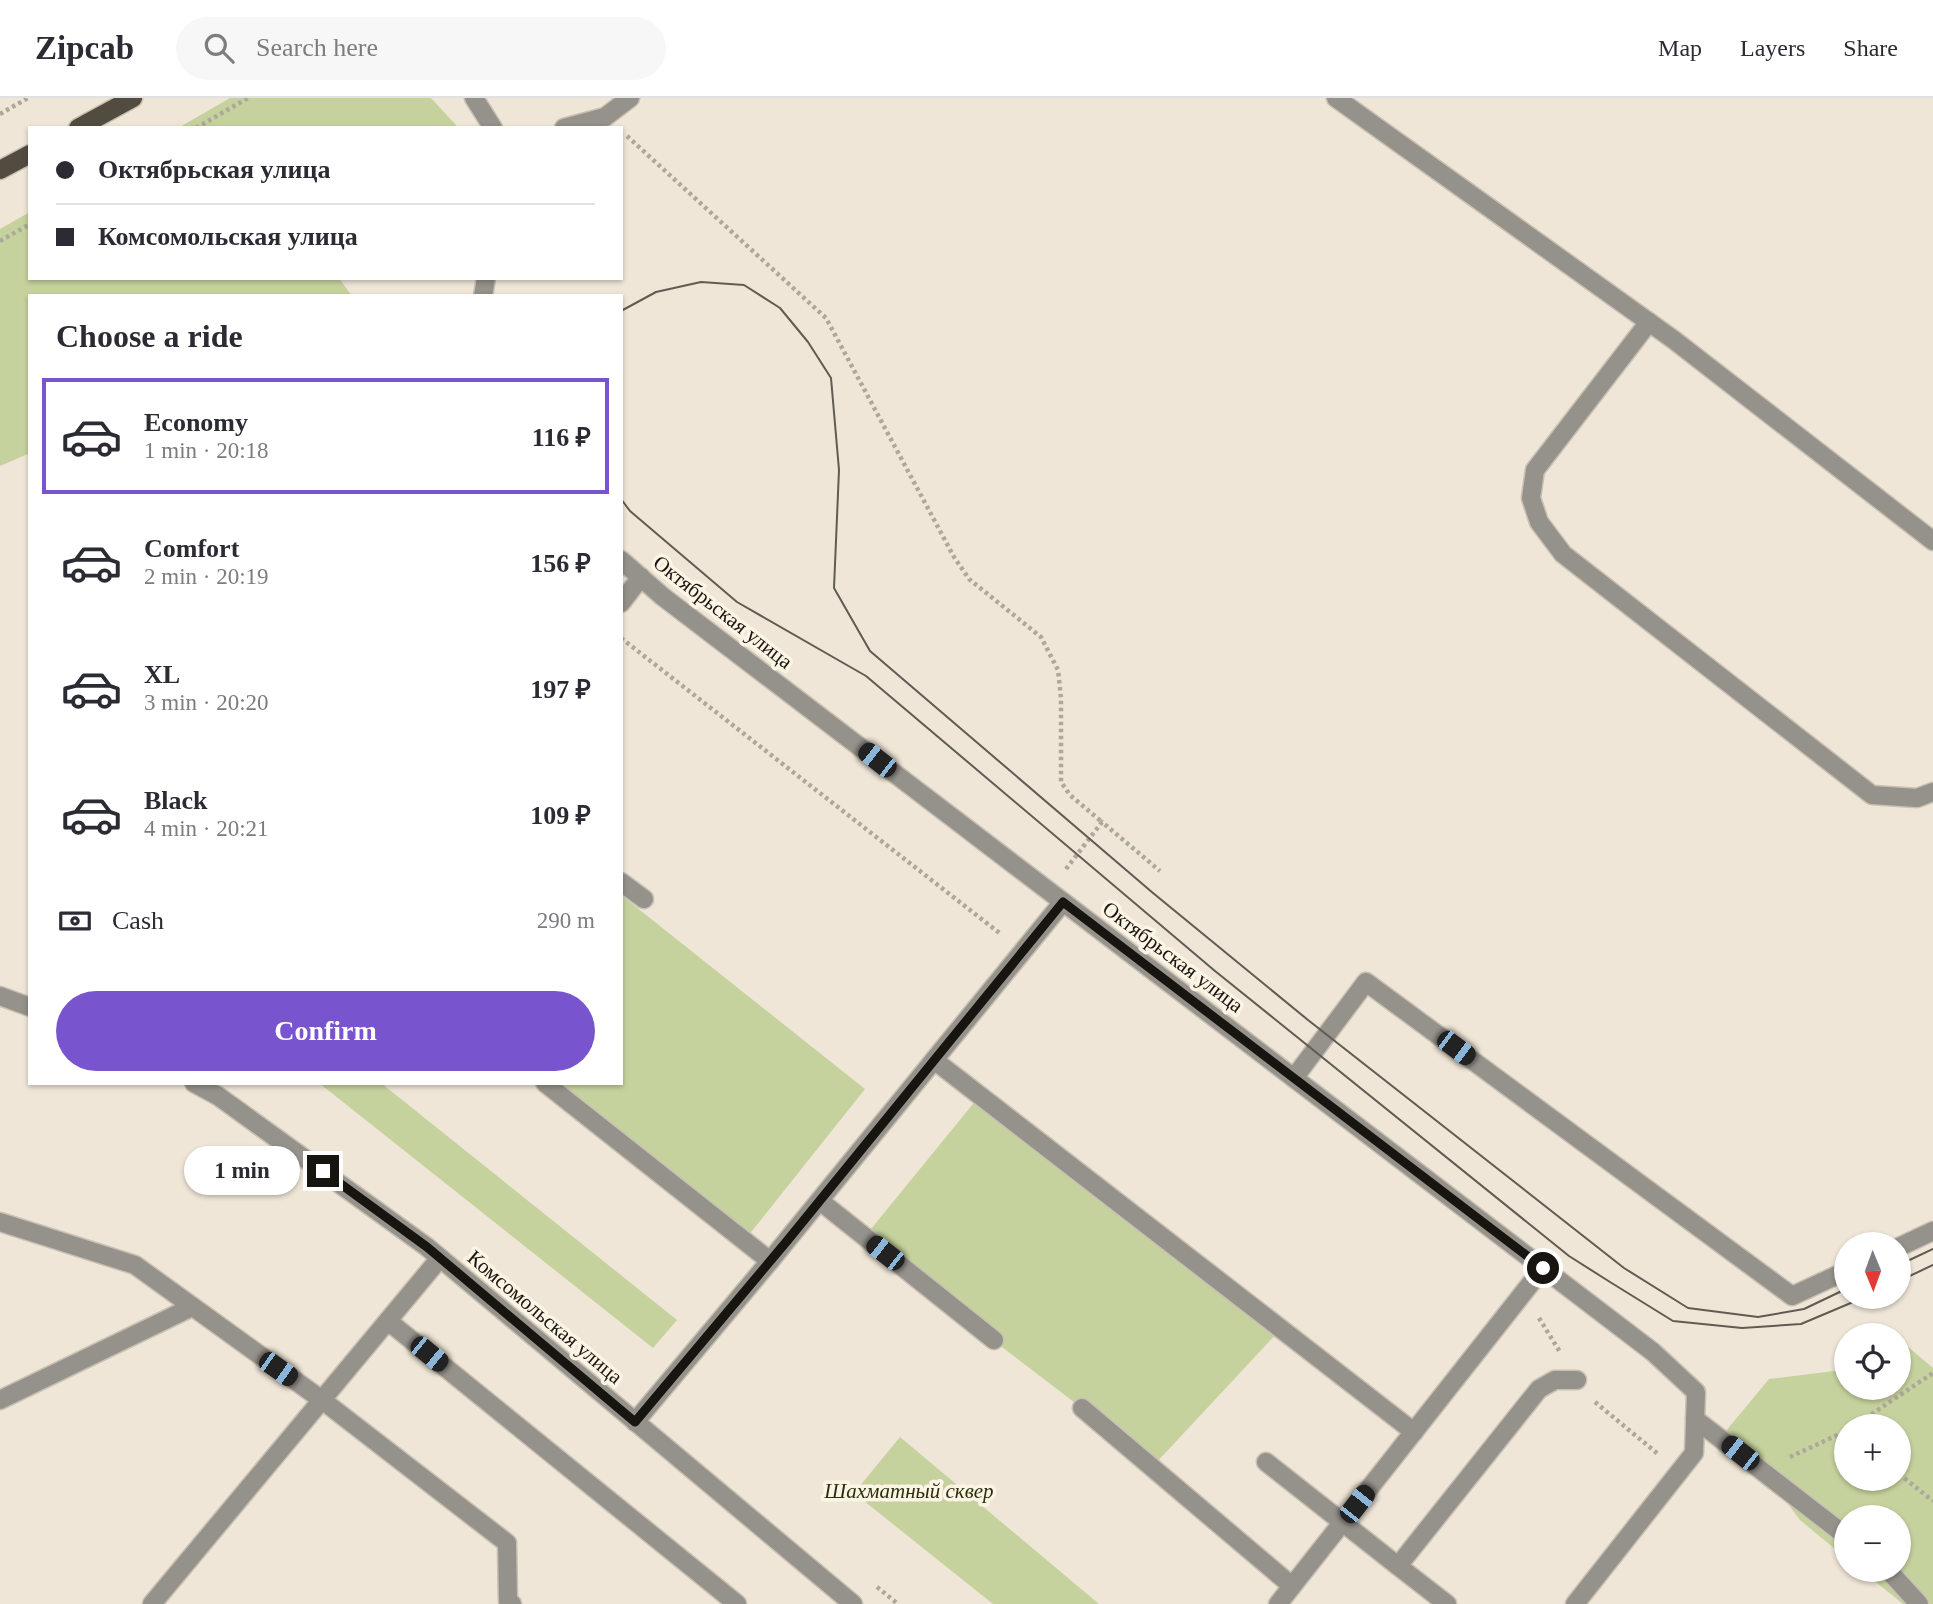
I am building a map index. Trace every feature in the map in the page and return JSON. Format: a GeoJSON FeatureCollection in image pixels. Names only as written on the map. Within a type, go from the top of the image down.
{"type":"FeatureCollection","features":[{"type":"Feature","properties":{"kind":"main road"},"geometry":{"type":"LineString","coordinates":[[82,126],[133,98]]}},
{"type":"Feature","properties":{"kind":"main road"},"geometry":{"type":"LineString","coordinates":[[0,170],[28,155]]}},
{"type":"Feature","properties":{"kind":"street"},"geometry":{"type":"LineString","coordinates":[[474,98],[492,126]]}},
{"type":"Feature","properties":{"kind":"street"},"geometry":{"type":"LineString","coordinates":[[572,126],[606,117],[630,98]]}},
{"type":"Feature","properties":{"kind":"street"},"geometry":{"type":"LineString","coordinates":[[1336,98],[1649,322],[1933,541]]}},
{"type":"Feature","properties":{"kind":"street"},"geometry":{"type":"LineString","coordinates":[[1649,322],[1535,470],[1531,498],[1539,522],[1563,554],[1872,795],[1917,798],[1933,792]]}},
{"type":"Feature","properties":{"kind":"street","name":"Октябрьская улица"},"geometry":{"type":"LineString","coordinates":[[623,562],[662,596],[1653,1352],[1696,1392],[1695,1419]]}},
{"type":"Feature","properties":{"kind":"street"},"geometry":{"type":"LineString","coordinates":[[623,600],[641,577]]}},
{"type":"Feature","properties":{"kind":"street"},"geometry":{"type":"LineString","coordinates":[[623,883],[644,899]]}},
{"type":"Feature","properties":{"kind":"street"},"geometry":{"type":"LineString","coordinates":[[635,1422],[820,1201],[1023,951],[1056,897]]}},
{"type":"Feature","properties":{"kind":"street"},"geometry":{"type":"LineString","coordinates":[[1294,1078],[1366,982],[1792,1296],[1834,1277]]}},
{"type":"Feature","properties":{"kind":"street"},"geometry":{"type":"LineString","coordinates":[[0,996],[28,1006]]}},
{"type":"Feature","properties":{"kind":"street"},"geometry":{"type":"LineString","coordinates":[[934,1060],[1414,1432]]}},
{"type":"Feature","properties":{"kind":"street","name":"Комсомольская улица"},"geometry":{"type":"LineString","coordinates":[[198,1085],[218,1096],[440,1258],[853,1604]]}},
{"type":"Feature","properties":{"kind":"street"},"geometry":{"type":"LineString","coordinates":[[548,1085],[770,1261]]}},
{"type":"Feature","properties":{"kind":"street"},"geometry":{"type":"LineString","coordinates":[[820,1201],[994,1340]]}},
{"type":"Feature","properties":{"kind":"street"},"geometry":{"type":"LineString","coordinates":[[0,1222],[135,1265],[322,1400],[507,1543],[508,1601],[512,1604]]}},
{"type":"Feature","properties":{"kind":"street"},"geometry":{"type":"LineString","coordinates":[[1911,1241],[1933,1231]]}},
{"type":"Feature","properties":{"kind":"street"},"geometry":{"type":"LineString","coordinates":[[152,1604],[440,1258]]}},
{"type":"Feature","properties":{"kind":"street"},"geometry":{"type":"LineString","coordinates":[[1278,1604],[1543,1268]]}},
{"type":"Feature","properties":{"kind":"street"},"geometry":{"type":"LineString","coordinates":[[0,1400],[192,1307]]}},
{"type":"Feature","properties":{"kind":"street"},"geometry":{"type":"LineString","coordinates":[[388,1321],[737,1604]]}},
{"type":"Feature","properties":{"kind":"street"},"geometry":{"type":"LineString","coordinates":[[1398,1566],[1539,1389],[1555,1380],[1577,1380]]}},
{"type":"Feature","properties":{"kind":"street"},"geometry":{"type":"LineString","coordinates":[[1082,1408],[1292,1586]]}},
{"type":"Feature","properties":{"kind":"street"},"geometry":{"type":"LineString","coordinates":[[1576,1604],[1693,1454],[1695,1419]]}},
{"type":"Feature","properties":{"kind":"street"},"geometry":{"type":"LineString","coordinates":[[1695,1419],[1834,1527]]}},
{"type":"Feature","properties":{"kind":"street"},"geometry":{"type":"LineString","coordinates":[[1266,1462],[1447,1604]]}},
{"type":"Feature","properties":{"kind":"street"},"geometry":{"type":"LineString","coordinates":[[1899,1582],[1919,1604]]}},
{"type":"Feature","properties":{"kind":"path"},"geometry":{"type":"LineString","coordinates":[[0,114],[28,98]]}},
{"type":"Feature","properties":{"kind":"path"},"geometry":{"type":"LineString","coordinates":[[199,126],[248,98]]}},
{"type":"Feature","properties":{"kind":"path"},"geometry":{"type":"LineString","coordinates":[[623,133],[826,318],[954,557],[969,579],[1041,638],[1058,670],[1061,698],[1061,782],[1070,795],[1160,871]]}},
{"type":"Feature","properties":{"kind":"path"},"geometry":{"type":"LineString","coordinates":[[0,241],[28,225]]}},
{"type":"Feature","properties":{"kind":"path"},"geometry":{"type":"LineString","coordinates":[[623,640],[1023,951]]}},
{"type":"Feature","properties":{"kind":"path"},"geometry":{"type":"LineString","coordinates":[[1056,897],[1102,822]]}},
{"type":"Feature","properties":{"kind":"path"},"geometry":{"type":"LineString","coordinates":[[1524,1293],[1577,1380],[1604,1412],[1680,1472]]}},
{"type":"Feature","properties":{"kind":"path"},"geometry":{"type":"LineString","coordinates":[[1872,1414],[1933,1373]]}},
{"type":"Feature","properties":{"kind":"path"},"geometry":{"type":"LineString","coordinates":[[1762,1470],[1834,1437]]}},
{"type":"Feature","properties":{"kind":"path"},"geometry":{"type":"LineString","coordinates":[[1911,1484],[1933,1501]]}},
{"type":"Feature","properties":{"kind":"green space"},"geometry":{"type":"Polygon","coordinates":[[[230,98],[431,98],[456,125],[455,126],[181,126],[230,98]]]}},
{"type":"Feature","properties":{"kind":"green space"},"geometry":{"type":"Polygon","coordinates":[[[28,213],[28,280],[340,280],[351,294],[28,294],[28,454],[0,466],[0,229],[28,213]]]}},
{"type":"Feature","properties":{"kind":"green space"},"geometry":{"type":"Polygon","coordinates":[[[623,897],[865,1089],[748,1236],[559,1085],[623,1085],[623,897]]]}},
{"type":"Feature","properties":{"kind":"green space"},"geometry":{"type":"Polygon","coordinates":[[[322,1085],[383,1085],[677,1320],[653,1348],[322,1085]]]}},
{"type":"Feature","properties":{"kind":"green space"},"geometry":{"type":"Polygon","coordinates":[[[981,1094],[1279,1331],[1155,1464],[862,1240],[981,1094]]]}},
{"type":"Feature","properties":{"kind":"green space"},"geometry":{"type":"Polygon","coordinates":[[[1911,1349],[1933,1368],[1933,1604],[1903,1604],[1876,1582],[1911,1582],[1911,1505],[1834,1505],[1834,1548],[1800,1520],[1762,1470],[1725,1432],[1769,1379],[1834,1371],[1834,1400],[1911,1400],[1911,1349]]]}},
{"type":"Feature","properties":{"kind":"green space","name":"Шахматный сквер"},"geometry":{"type":"Polygon","coordinates":[[[900,1437],[1099,1604],[993,1604],[854,1493],[900,1437]]]}},
{"type":"Feature","properties":{"kind":"tram line"},"geometry":{"type":"LineString","coordinates":[[623,310],[656,292],[701,282],[744,285],[780,308],[808,342],[831,378],[839,470],[834,588],[870,651],[1153,893],[1308,1020],[1624,1268],[1688,1308],[1758,1317],[1804,1309],[1834,1295]]}},
{"type":"Feature","properties":{"kind":"tram line"},"geometry":{"type":"LineString","coordinates":[[623,502],[630,511],[737,602],[866,676],[1215,971],[1569,1256],[1673,1321],[1742,1328],[1801,1324],[1837,1309]]}},
{"type":"Feature","properties":{"kind":"tram line"},"geometry":{"type":"LineString","coordinates":[[1911,1259],[1933,1249]]}},
{"type":"Feature","properties":{"kind":"tram line"},"geometry":{"type":"LineString","coordinates":[[1911,1275],[1933,1265]]}},
{"type":"Feature","properties":{"kind":"route"},"geometry":{"type":"LineString","coordinates":[[323,1171],[427,1247],[635,1422],[787,1241],[1063,902],[1543,1268]]}}]}
